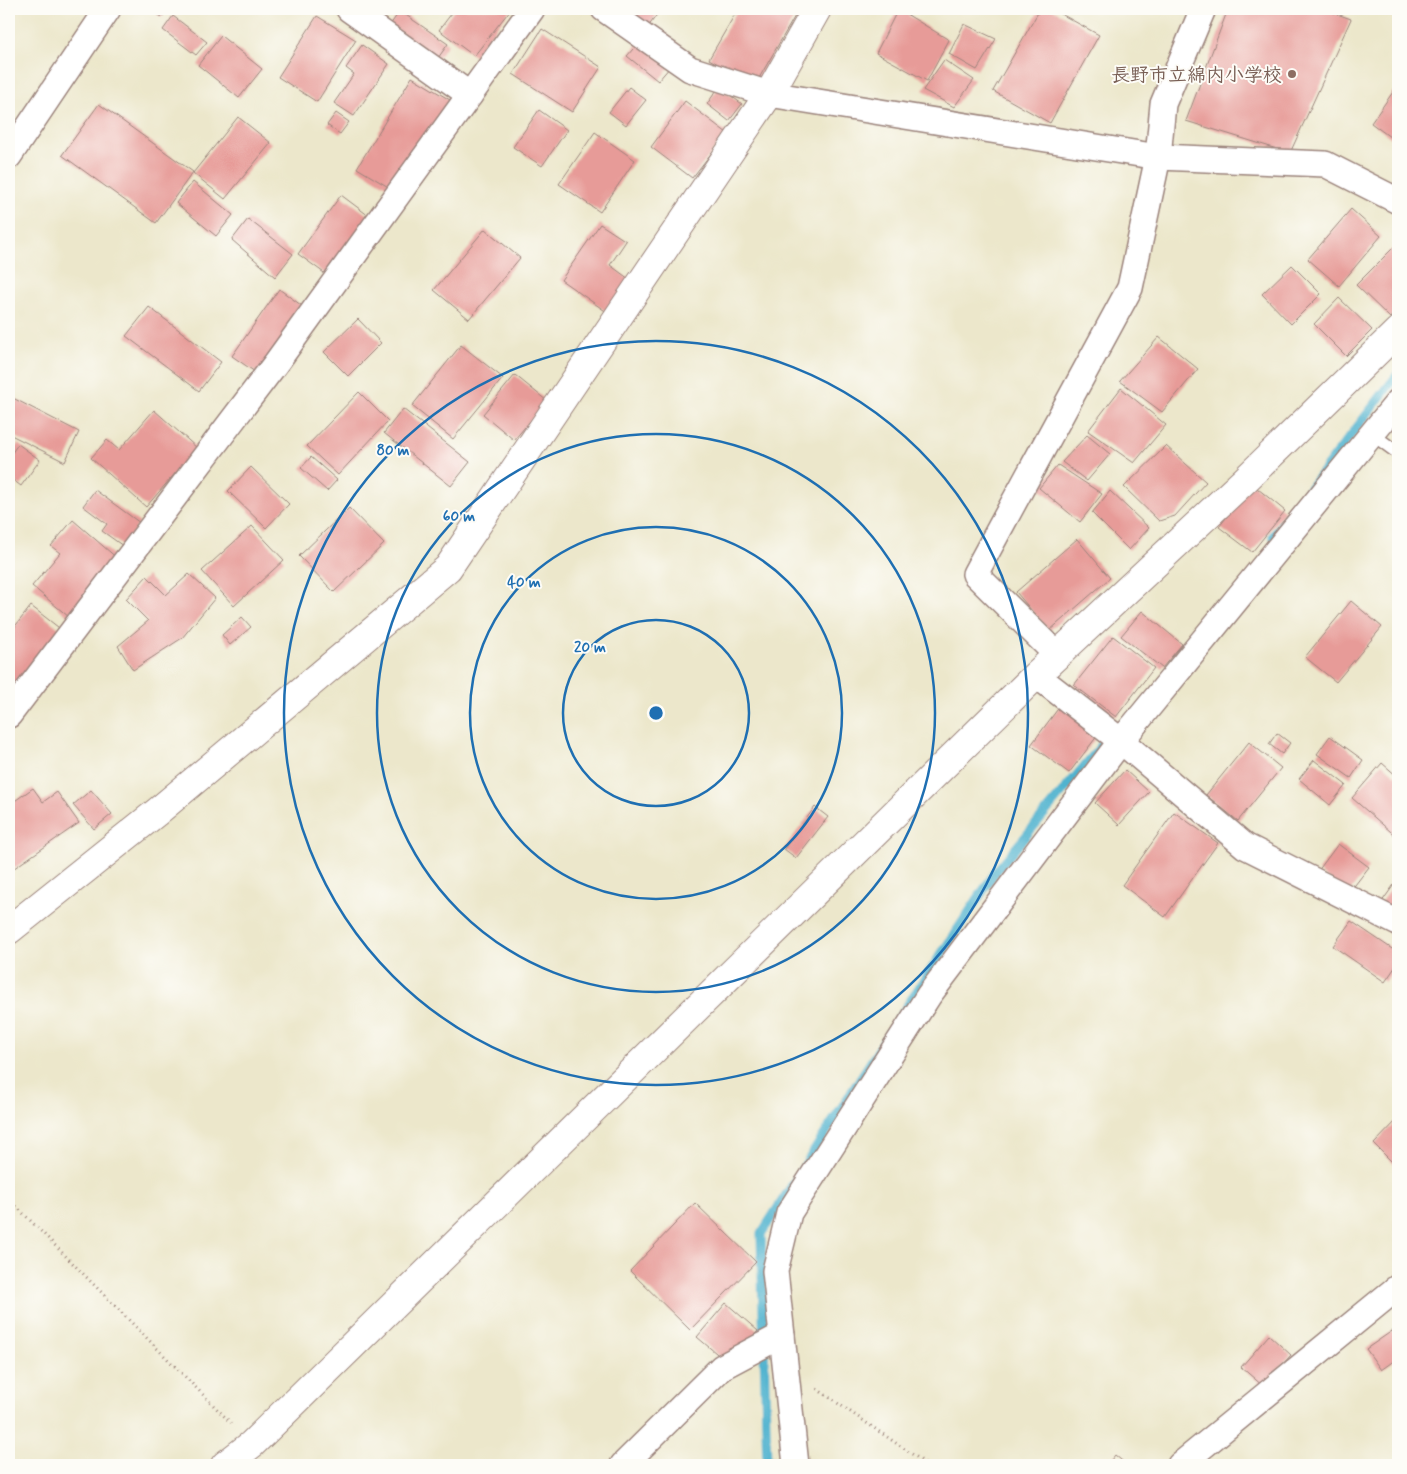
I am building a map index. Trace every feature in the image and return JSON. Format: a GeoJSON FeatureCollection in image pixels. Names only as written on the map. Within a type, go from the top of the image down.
{"type":"FeatureCollection","features":[{"type":"Feature","properties":{"kind":"street"},"geometry":{"type":"LineString","coordinates":[[9,156],[108,9]]}},
{"type":"Feature","properties":{"kind":"street"},"geometry":{"type":"LineString","coordinates":[[349,9],[470,96]]}},
{"type":"Feature","properties":{"kind":"street"},"geometry":{"type":"LineString","coordinates":[[9,715],[276,363],[532,9]]}},
{"type":"Feature","properties":{"kind":"street"},"geometry":{"type":"LineString","coordinates":[[604,9],[690,69],[769,94],[1158,158],[1325,164],[1398,200]]}},
{"type":"Feature","properties":{"kind":"street"},"geometry":{"type":"LineString","coordinates":[[9,930],[157,812],[448,568],[769,94],[817,9]]}},
{"type":"Feature","properties":{"kind":"street"},"geometry":{"type":"LineString","coordinates":[[1057,655],[975,574],[1130,288],[1158,158],[1163,104],[1203,9]]}},
{"type":"Feature","properties":{"kind":"street"},"geometry":{"type":"LineString","coordinates":[[225,1465],[252,1444],[1036,675],[1245,480],[1398,331]]}},
{"type":"Feature","properties":{"kind":"street"},"geometry":{"type":"LineString","coordinates":[[796,1465],[775,1271],[789,1213],[929,996],[1121,741],[1398,402]]}},
{"type":"Feature","properties":{"kind":"street"},"geometry":{"type":"LineString","coordinates":[[1036,675],[1121,741],[1244,846],[1398,923]]}},
{"type":"Feature","properties":{"kind":"street"},"geometry":{"type":"LineString","coordinates":[[1180,1465],[1398,1287]]}},
{"type":"Feature","properties":{"kind":"street"},"geometry":{"type":"LineString","coordinates":[[623,1465],[722,1367],[782,1335]]}},
{"type":"Feature","properties":{"kind":"lane"},"geometry":{"type":"LineString","coordinates":[[1372,434],[1398,453]]}},
{"type":"Feature","properties":{"kind":"path"},"geometry":{"type":"LineString","coordinates":[[9,1199],[252,1444]]}},
{"type":"Feature","properties":{"kind":"path"},"geometry":{"type":"LineString","coordinates":[[785,1367],[928,1465]]}},
{"type":"Feature","properties":{"kind":"building"},"geometry":{"type":"Polygon","coordinates":[[[149,9],[167,9],[162,17],[149,9]]]}},
{"type":"Feature","properties":{"kind":"building"},"geometry":{"type":"Polygon","coordinates":[[[455,9],[511,9],[474,56],[439,30],[455,9]]]}},
{"type":"Feature","properties":{"kind":"building"},"geometry":{"type":"Polygon","coordinates":[[[621,9],[661,9],[648,27],[621,9]]]}},
{"type":"Feature","properties":{"kind":"building"},"geometry":{"type":"Polygon","coordinates":[[[738,9],[799,9],[755,85],[709,59],[738,9]]]}},
{"type":"Feature","properties":{"kind":"building"},"geometry":{"type":"Polygon","coordinates":[[[898,9],[949,40],[927,81],[876,53],[898,9]]]}},
{"type":"Feature","properties":{"kind":"building"},"geometry":{"type":"Polygon","coordinates":[[[1040,9],[1052,9],[1099,35],[1050,123],[993,91],[1040,9]]]}},
{"type":"Feature","properties":{"kind":"building"},"geometry":{"type":"Polygon","coordinates":[[[1228,9],[1323,9],[1351,19],[1290,153],[1186,121],[1228,9]]]}},
{"type":"Feature","properties":{"kind":"building"},"geometry":{"type":"Polygon","coordinates":[[[400,11],[448,44],[438,58],[390,25],[400,11]]]}},
{"type":"Feature","properties":{"kind":"building"},"geometry":{"type":"Polygon","coordinates":[[[173,16],[207,42],[196,55],[163,30],[173,16]]]}},
{"type":"Feature","properties":{"kind":"building"},"geometry":{"type":"Polygon","coordinates":[[[317,16],[356,40],[317,102],[278,77],[317,16]]]}},
{"type":"Feature","properties":{"kind":"building"},"geometry":{"type":"Polygon","coordinates":[[[964,24],[996,39],[977,70],[949,54],[964,24]]]}},
{"type":"Feature","properties":{"kind":"building"},"geometry":{"type":"Polygon","coordinates":[[[542,29],[601,67],[572,112],[513,74],[542,29]]]}},
{"type":"Feature","properties":{"kind":"building"},"geometry":{"type":"Polygon","coordinates":[[[221,36],[262,69],[239,98],[198,65],[221,36]]]}},
{"type":"Feature","properties":{"kind":"building"},"geometry":{"type":"Polygon","coordinates":[[[639,42],[670,67],[658,81],[627,56],[639,42]]]}},
{"type":"Feature","properties":{"kind":"building"},"geometry":{"type":"Polygon","coordinates":[[[362,45],[389,64],[354,116],[334,103],[354,74],[346,68],[362,45]]]}},
{"type":"Feature","properties":{"kind":"building"},"geometry":{"type":"Polygon","coordinates":[[[944,60],[974,80],[954,107],[923,90],[944,60]]]}},
{"type":"Feature","properties":{"kind":"building"},"geometry":{"type":"Polygon","coordinates":[[[412,77],[450,100],[395,191],[357,168],[412,77]]]}},
{"type":"Feature","properties":{"kind":"building"},"geometry":{"type":"Polygon","coordinates":[[[1398,85],[1398,134],[1394,140],[1371,123],[1398,85]]]}},
{"type":"Feature","properties":{"kind":"building"},"geometry":{"type":"Polygon","coordinates":[[[629,87],[646,100],[626,125],[609,112],[629,87]]]}},
{"type":"Feature","properties":{"kind":"building"},"geometry":{"type":"Polygon","coordinates":[[[719,87],[742,104],[729,121],[707,104],[719,87]]]}},
{"type":"Feature","properties":{"kind":"building"},"geometry":{"type":"Polygon","coordinates":[[[685,101],[727,133],[692,178],[651,147],[685,101]]]}},
{"type":"Feature","properties":{"kind":"building"},"geometry":{"type":"Polygon","coordinates":[[[99,104],[193,172],[156,223],[62,155],[99,104]]]}},
{"type":"Feature","properties":{"kind":"building"},"geometry":{"type":"Polygon","coordinates":[[[539,110],[567,130],[542,166],[513,147],[539,110]]]}},
{"type":"Feature","properties":{"kind":"building"},"geometry":{"type":"Polygon","coordinates":[[[336,113],[349,122],[340,134],[327,125],[336,113]]]}},
{"type":"Feature","properties":{"kind":"building"},"geometry":{"type":"Polygon","coordinates":[[[238,117],[271,143],[225,199],[193,173],[238,117]]]}},
{"type":"Feature","properties":{"kind":"building"},"geometry":{"type":"Polygon","coordinates":[[[595,132],[635,160],[600,212],[559,184],[595,132]]]}},
{"type":"Feature","properties":{"kind":"building"},"geometry":{"type":"Polygon","coordinates":[[[193,182],[233,215],[216,236],[176,203],[193,182]]]}},
{"type":"Feature","properties":{"kind":"building"},"geometry":{"type":"Polygon","coordinates":[[[341,195],[373,219],[331,278],[298,254],[341,195]]]}},
{"type":"Feature","properties":{"kind":"building"},"geometry":{"type":"Polygon","coordinates":[[[1351,209],[1381,236],[1339,286],[1308,259],[1351,209]]]}},
{"type":"Feature","properties":{"kind":"building"},"geometry":{"type":"Polygon","coordinates":[[[248,219],[293,254],[275,277],[232,240],[248,219]]]}},
{"type":"Feature","properties":{"kind":"building"},"geometry":{"type":"Polygon","coordinates":[[[600,224],[626,241],[610,265],[633,282],[611,315],[561,280],[600,224]]]}},
{"type":"Feature","properties":{"kind":"building"},"geometry":{"type":"Polygon","coordinates":[[[485,229],[520,258],[469,319],[434,290],[485,229]]]}},
{"type":"Feature","properties":{"kind":"building"},"geometry":{"type":"Polygon","coordinates":[[[1394,247],[1398,251],[1398,309],[1390,318],[1356,285],[1394,247]]]}},
{"type":"Feature","properties":{"kind":"building"},"geometry":{"type":"Polygon","coordinates":[[[1292,265],[1321,294],[1291,324],[1262,294],[1292,265]]]}},
{"type":"Feature","properties":{"kind":"building"},"geometry":{"type":"Polygon","coordinates":[[[279,289],[305,308],[258,374],[232,356],[279,289]]]}},
{"type":"Feature","properties":{"kind":"building"},"geometry":{"type":"Polygon","coordinates":[[[1339,298],[1372,330],[1346,356],[1314,324],[1339,298]]]}},
{"type":"Feature","properties":{"kind":"building"},"geometry":{"type":"Polygon","coordinates":[[[149,307],[221,362],[199,391],[126,336],[149,307]]]}},
{"type":"Feature","properties":{"kind":"building"},"geometry":{"type":"Polygon","coordinates":[[[358,319],[381,343],[348,376],[324,352],[358,319]]]}},
{"type":"Feature","properties":{"kind":"building"},"geometry":{"type":"Polygon","coordinates":[[[1159,337],[1198,369],[1162,412],[1120,381],[1159,337]]]}},
{"type":"Feature","properties":{"kind":"building"},"geometry":{"type":"Polygon","coordinates":[[[461,345],[503,378],[453,439],[412,406],[461,345]]]}},
{"type":"Feature","properties":{"kind":"building"},"geometry":{"type":"Polygon","coordinates":[[[515,375],[547,401],[514,440],[483,414],[515,375]]]}},
{"type":"Feature","properties":{"kind":"building"},"geometry":{"type":"Polygon","coordinates":[[[1121,388],[1166,425],[1134,463],[1088,431],[1121,388]]]}},
{"type":"Feature","properties":{"kind":"building"},"geometry":{"type":"Polygon","coordinates":[[[359,392],[388,421],[338,475],[307,446],[359,392]]]}},
{"type":"Feature","properties":{"kind":"building"},"geometry":{"type":"Polygon","coordinates":[[[9,396],[79,432],[65,462],[9,434],[9,396]]]}},
{"type":"Feature","properties":{"kind":"building"},"geometry":{"type":"Polygon","coordinates":[[[403,409],[470,462],[451,486],[384,433],[403,409]]]}},
{"type":"Feature","properties":{"kind":"building"},"geometry":{"type":"Polygon","coordinates":[[[154,410],[197,448],[146,507],[91,458],[107,440],[119,450],[154,410]]]}},
{"type":"Feature","properties":{"kind":"building"},"geometry":{"type":"Polygon","coordinates":[[[1087,435],[1110,454],[1087,481],[1062,462],[1087,435]]]}},
{"type":"Feature","properties":{"kind":"building"},"geometry":{"type":"Polygon","coordinates":[[[18,444],[40,460],[21,486],[9,477],[9,457],[18,444]]]}},
{"type":"Feature","properties":{"kind":"building"},"geometry":{"type":"Polygon","coordinates":[[[1166,446],[1206,482],[1175,516],[1159,521],[1124,487],[1166,446]]]}},
{"type":"Feature","properties":{"kind":"building"},"geometry":{"type":"Polygon","coordinates":[[[311,457],[337,480],[327,491],[301,468],[311,457]]]}},
{"type":"Feature","properties":{"kind":"building"},"geometry":{"type":"Polygon","coordinates":[[[1058,465],[1102,494],[1080,522],[1039,488],[1058,465]]]}},
{"type":"Feature","properties":{"kind":"building"},"geometry":{"type":"Polygon","coordinates":[[[251,467],[289,504],[266,528],[228,491],[251,467]]]}},
{"type":"Feature","properties":{"kind":"building"},"geometry":{"type":"Polygon","coordinates":[[[1252,484],[1285,511],[1252,552],[1219,527],[1252,484]]]}},
{"type":"Feature","properties":{"kind":"building"},"geometry":{"type":"Polygon","coordinates":[[[95,490],[140,523],[123,546],[102,531],[107,524],[83,506],[95,490]]]}},
{"type":"Feature","properties":{"kind":"building"},"geometry":{"type":"Polygon","coordinates":[[[1110,491],[1149,528],[1129,550],[1092,513],[1110,491]]]}},
{"type":"Feature","properties":{"kind":"building"},"geometry":{"type":"Polygon","coordinates":[[[349,508],[384,544],[334,592],[299,556],[349,508]]]}},
{"type":"Feature","properties":{"kind":"building"},"geometry":{"type":"Polygon","coordinates":[[[73,520],[118,559],[69,617],[32,586],[60,553],[51,546],[73,520]]]}},
{"type":"Feature","properties":{"kind":"building"},"geometry":{"type":"Polygon","coordinates":[[[252,526],[284,560],[234,606],[202,571],[252,526]]]}},
{"type":"Feature","properties":{"kind":"building"},"geometry":{"type":"Polygon","coordinates":[[[1077,539],[1110,578],[1049,631],[1016,592],[1077,539]]]}},
{"type":"Feature","properties":{"kind":"building"},"geometry":{"type":"Polygon","coordinates":[[[189,574],[215,598],[182,638],[133,670],[118,646],[148,621],[126,599],[147,576],[166,595],[189,574]]]}},
{"type":"Feature","properties":{"kind":"building"},"geometry":{"type":"Polygon","coordinates":[[[1351,601],[1382,627],[1336,682],[1305,657],[1351,601]]]}},
{"type":"Feature","properties":{"kind":"building"},"geometry":{"type":"Polygon","coordinates":[[[31,606],[63,631],[15,691],[9,686],[9,634],[31,606]]]}},
{"type":"Feature","properties":{"kind":"building"},"geometry":{"type":"Polygon","coordinates":[[[1142,611],[1182,644],[1162,668],[1121,636],[1142,611]]]}},
{"type":"Feature","properties":{"kind":"building"},"geometry":{"type":"Polygon","coordinates":[[[242,617],[251,627],[230,645],[222,635],[242,617]]]}},
{"type":"Feature","properties":{"kind":"building"},"geometry":{"type":"Polygon","coordinates":[[[1113,636],[1154,668],[1116,717],[1074,685],[1113,636]]]}},
{"type":"Feature","properties":{"kind":"building"},"geometry":{"type":"Polygon","coordinates":[[[1063,702],[1101,731],[1069,773],[1031,745],[1063,702]]]}},
{"type":"Feature","properties":{"kind":"building"},"geometry":{"type":"Polygon","coordinates":[[[1277,733],[1290,743],[1282,754],[1269,744],[1277,733]]]}},
{"type":"Feature","properties":{"kind":"building"},"geometry":{"type":"Polygon","coordinates":[[[1330,736],[1363,760],[1351,778],[1317,754],[1330,736]]]}},
{"type":"Feature","properties":{"kind":"building"},"geometry":{"type":"Polygon","coordinates":[[[1249,742],[1281,768],[1238,821],[1206,795],[1249,742]]]}},
{"type":"Feature","properties":{"kind":"building"},"geometry":{"type":"Polygon","coordinates":[[[1314,760],[1346,785],[1330,805],[1299,779],[1314,760]]]}},
{"type":"Feature","properties":{"kind":"building"},"geometry":{"type":"Polygon","coordinates":[[[1382,763],[1398,777],[1398,838],[1352,798],[1382,763]]]}},
{"type":"Feature","properties":{"kind":"building"},"geometry":{"type":"Polygon","coordinates":[[[1125,770],[1149,792],[1119,825],[1095,803],[1125,770]]]}},
{"type":"Feature","properties":{"kind":"building"},"geometry":{"type":"Polygon","coordinates":[[[33,788],[43,802],[57,792],[79,823],[10,871],[9,805],[33,788]]]}},
{"type":"Feature","properties":{"kind":"building"},"geometry":{"type":"Polygon","coordinates":[[[91,790],[112,814],[94,829],[73,805],[91,790]]]}},
{"type":"Feature","properties":{"kind":"building"},"geometry":{"type":"Polygon","coordinates":[[[815,807],[828,817],[796,858],[784,849],[815,807]]]}},
{"type":"Feature","properties":{"kind":"building"},"geometry":{"type":"Polygon","coordinates":[[[1174,812],[1218,843],[1165,917],[1122,885],[1174,812]]]}},
{"type":"Feature","properties":{"kind":"building"},"geometry":{"type":"Polygon","coordinates":[[[1338,844],[1369,867],[1348,894],[1318,871],[1338,844]]]}},
{"type":"Feature","properties":{"kind":"building"},"geometry":{"type":"Polygon","coordinates":[[[1398,879],[1398,916],[1381,903],[1398,879]]]}},
{"type":"Feature","properties":{"kind":"building"},"geometry":{"type":"Polygon","coordinates":[[[1351,921],[1398,953],[1398,963],[1385,982],[1333,946],[1351,921]]]}},
{"type":"Feature","properties":{"kind":"building"},"geometry":{"type":"Polygon","coordinates":[[[1398,1119],[1398,1168],[1374,1144],[1398,1119]]]}},
{"type":"Feature","properties":{"kind":"building"},"geometry":{"type":"Polygon","coordinates":[[[695,1203],[756,1262],[690,1330],[630,1271],[695,1203]]]}},
{"type":"Feature","properties":{"kind":"building"},"geometry":{"type":"Polygon","coordinates":[[[726,1303],[758,1331],[729,1364],[697,1337],[726,1303]]]}},
{"type":"Feature","properties":{"kind":"building"},"geometry":{"type":"Polygon","coordinates":[[[1392,1331],[1398,1339],[1398,1358],[1381,1370],[1366,1349],[1392,1331]]]}},
{"type":"Feature","properties":{"kind":"building"},"geometry":{"type":"Polygon","coordinates":[[[1269,1335],[1291,1355],[1263,1386],[1241,1367],[1269,1335]]]}},
{"type":"Feature","properties":{"kind":"building"},"geometry":{"type":"Polygon","coordinates":[[[1115,1455],[1127,1465],[1107,1465],[1115,1455]]]}},
{"type":"Feature","properties":{"kind":"waterway"},"geometry":{"type":"LineString","coordinates":[[1273,536],[1398,374]]}},
{"type":"Feature","properties":{"kind":"waterway"},"geometry":{"type":"LineString","coordinates":[[767,1465],[761,1234],[891,1030],[994,874],[1111,734]]}},
{"type":"Feature","properties":{"kind":"place","name":"長野市立綿内小学校"},"geometry":{"type":"Point","coordinates":[1292,74]}}]}
